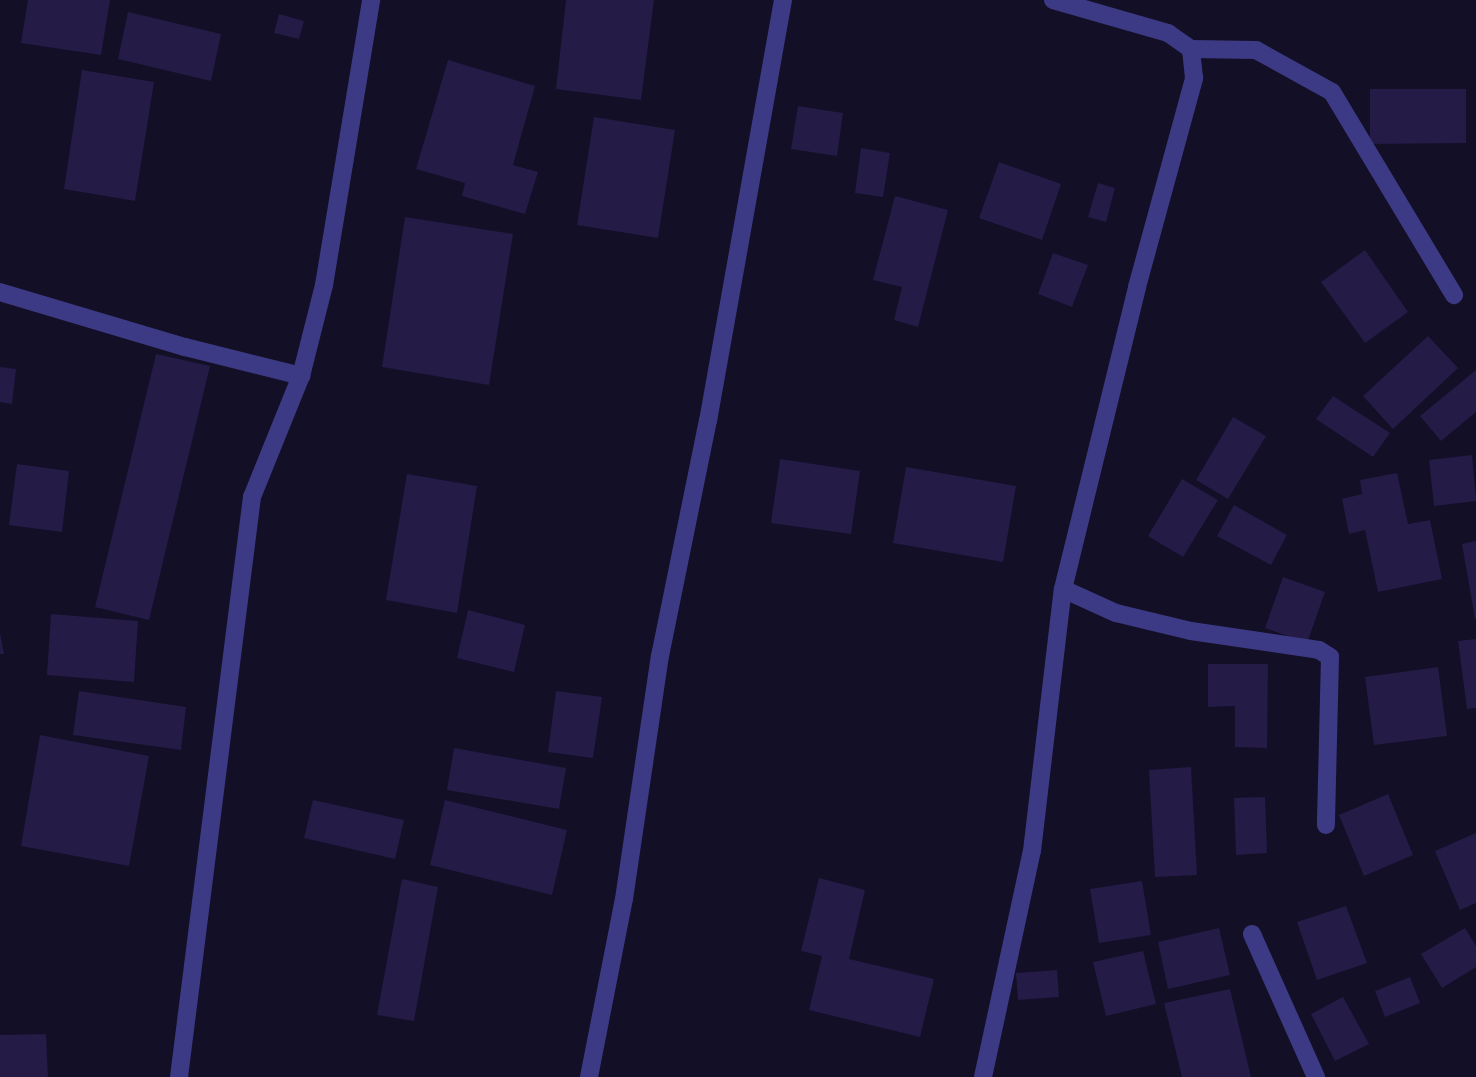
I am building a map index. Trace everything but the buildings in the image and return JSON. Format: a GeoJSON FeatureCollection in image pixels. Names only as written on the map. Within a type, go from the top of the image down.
{"type":"FeatureCollection","features":[{"type":"Feature","properties":{"kind":"street"},"geometry":{"type":"LineString","coordinates":[[179,1077],[252,497],[301,376],[324,285],[371,0]]}},
{"type":"Feature","properties":{"kind":"street"},"geometry":{"type":"LineString","coordinates":[[589,1077],[624,899],[660,656],[708,421],[783,0]]}},
{"type":"Feature","properties":{"kind":"street"},"geometry":{"type":"LineString","coordinates":[[1053,0],[1168,33],[1191,49],[1256,50],[1332,92],[1454,295]]}},
{"type":"Feature","properties":{"kind":"street"},"geometry":{"type":"LineString","coordinates":[[983,1077],[1032,850],[1063,589],[1137,287],[1194,78],[1191,49]]}},
{"type":"Feature","properties":{"kind":"street"},"geometry":{"type":"LineString","coordinates":[[0,292],[185,347],[301,376]]}},
{"type":"Feature","properties":{"kind":"street"},"geometry":{"type":"LineString","coordinates":[[1063,589],[1116,613],[1191,631],[1319,650],[1330,657],[1326,825]]}},
{"type":"Feature","properties":{"kind":"street"},"geometry":{"type":"LineString","coordinates":[[1252,934],[1316,1077]]}}]}
